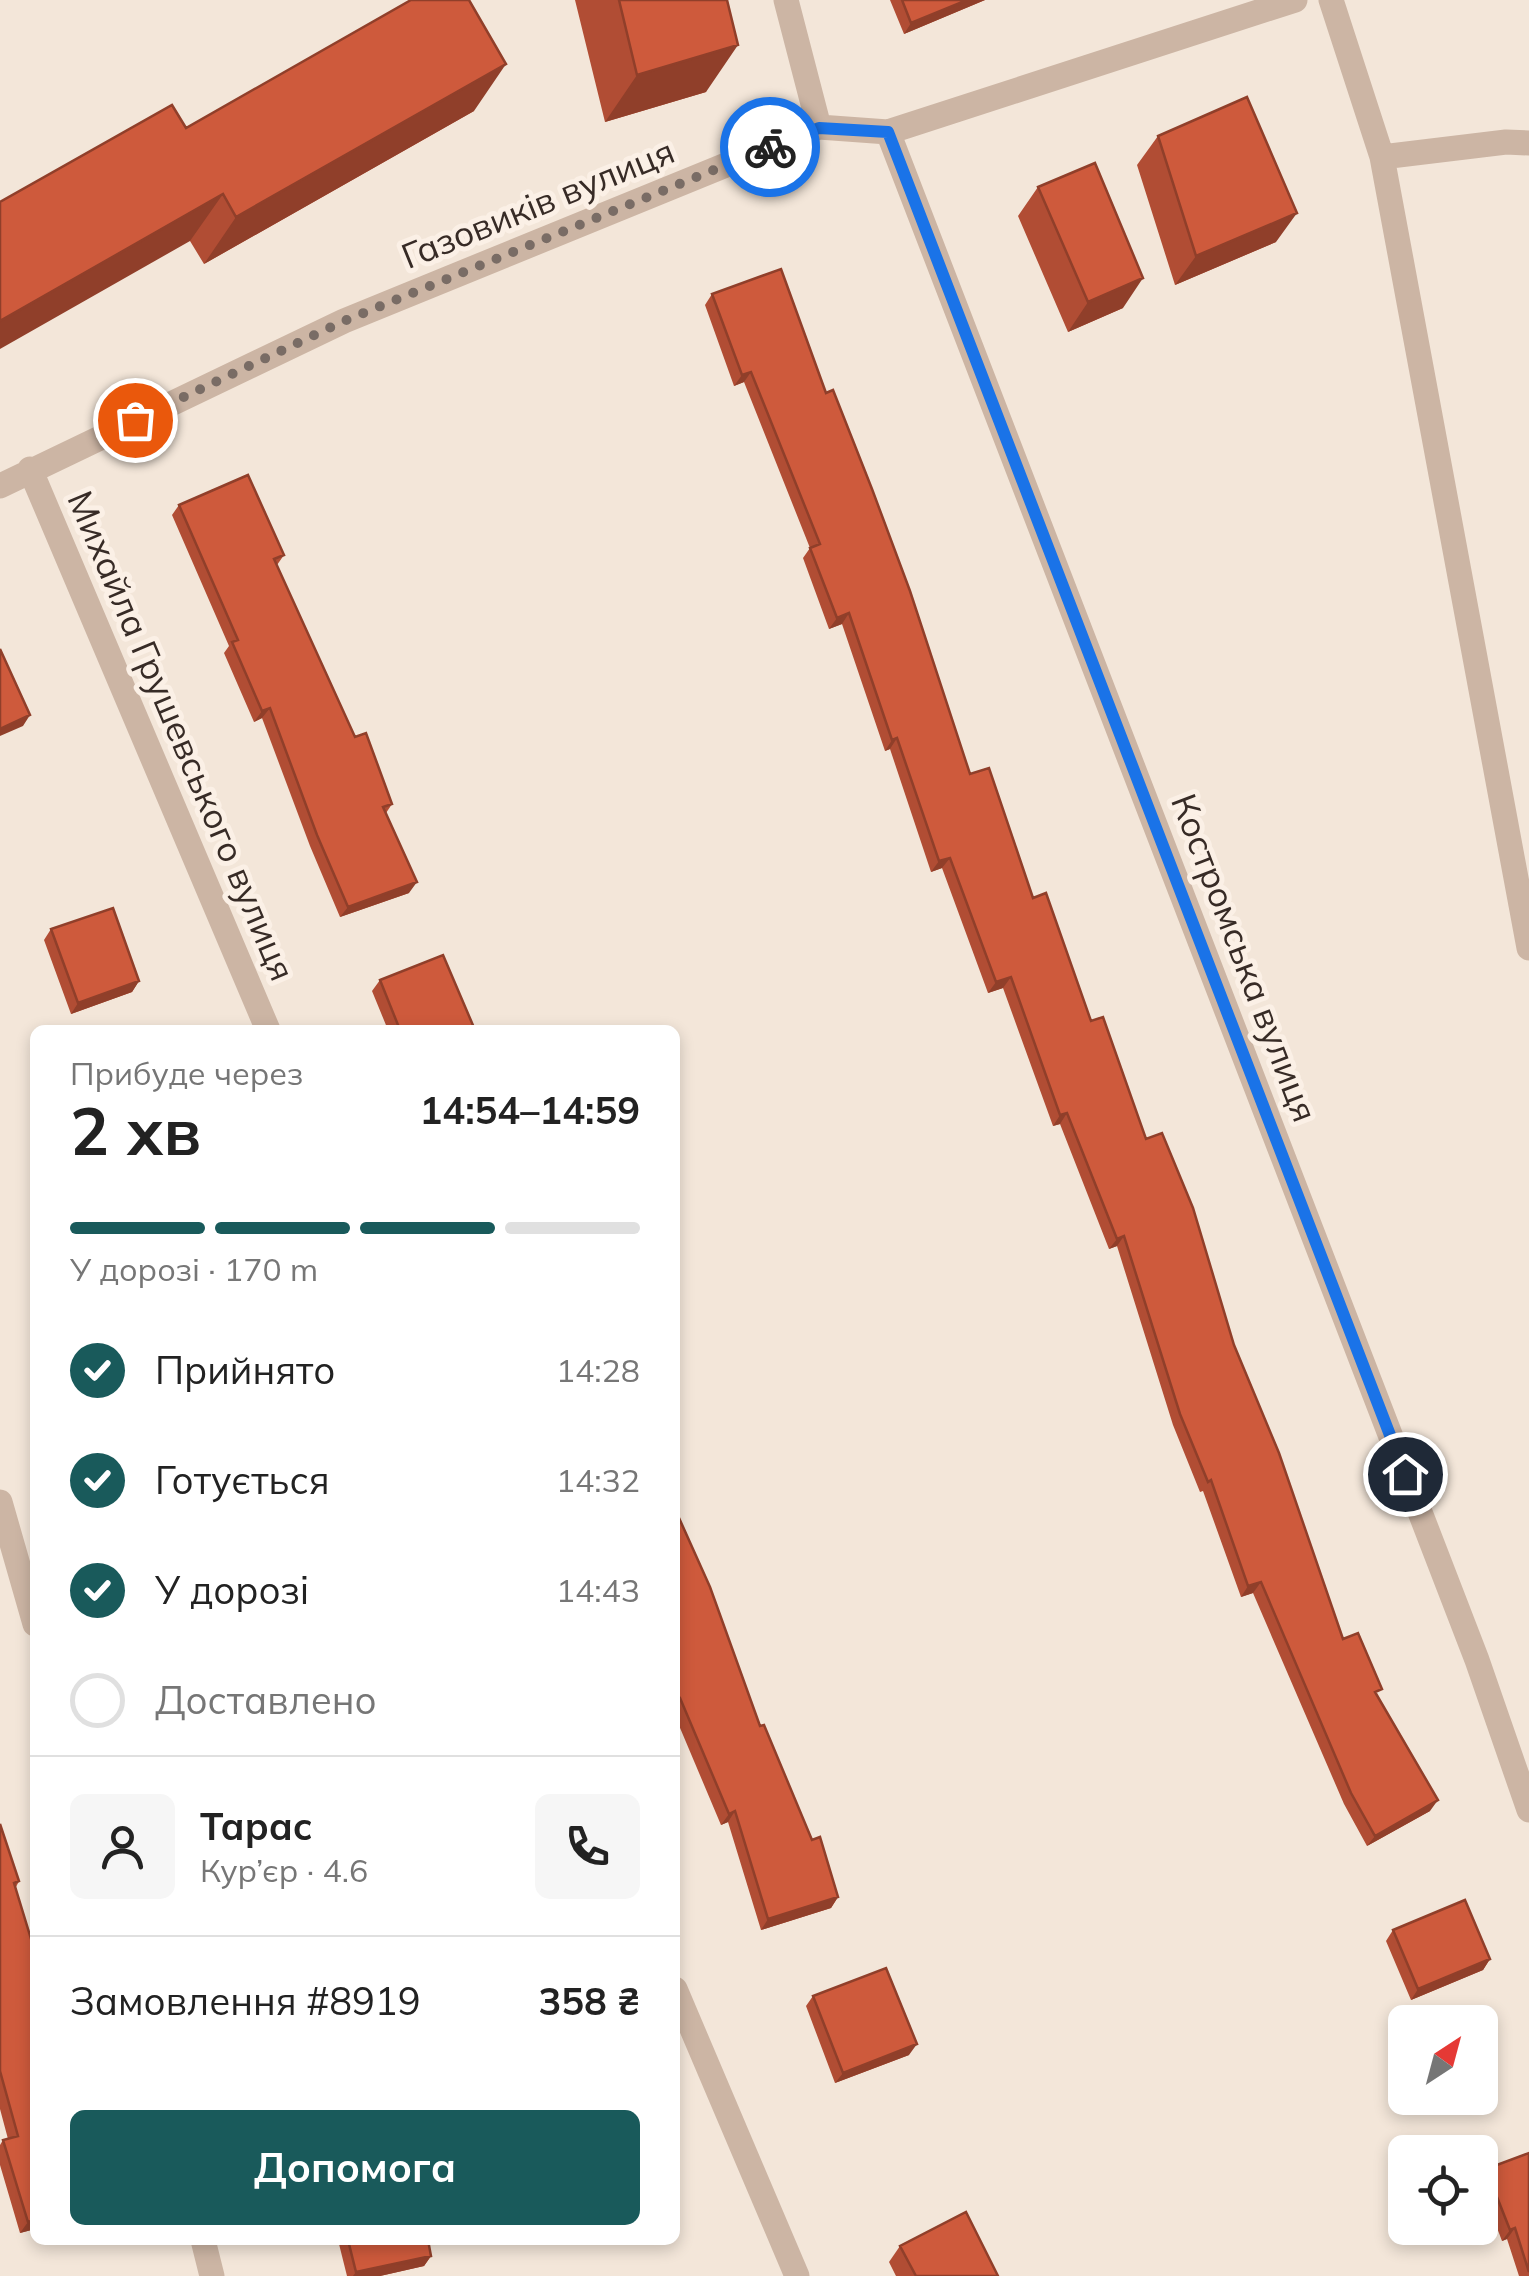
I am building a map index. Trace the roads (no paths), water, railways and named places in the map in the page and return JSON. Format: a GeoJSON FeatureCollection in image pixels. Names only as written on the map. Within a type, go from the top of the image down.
{"type":"FeatureCollection","features":[{"type":"Feature","properties":{"kind":"street"},"geometry":{"type":"LineString","coordinates":[[786,0],[819,128]]}},
{"type":"Feature","properties":{"kind":"street","name":"Газовиків вулиця"},"geometry":{"type":"LineString","coordinates":[[0,486],[344,321],[819,128],[888,132],[1295,0]]}},
{"type":"Feature","properties":{"kind":"street"},"geometry":{"type":"LineString","coordinates":[[1331,0],[1382,157],[1529,948]]}},
{"type":"Feature","properties":{"kind":"street","name":"Костромська вулиця"},"geometry":{"type":"LineString","coordinates":[[888,132],[1477,1660],[1529,1810]]}},
{"type":"Feature","properties":{"kind":"street"},"geometry":{"type":"LineString","coordinates":[[1382,157],[1506,142],[1529,143]]}},
{"type":"Feature","properties":{"kind":"street","name":"Михайла Грушевського вулиця"},"geometry":{"type":"LineString","coordinates":[[30,469],[266,1025]]}},
{"type":"Feature","properties":{"kind":"street"},"geometry":{"type":"LineString","coordinates":[[0,1502],[30,1607]]}},
{"type":"Feature","properties":{"kind":"street"},"geometry":{"type":"LineString","coordinates":[[680,2001],[797,2276]]}},
{"type":"Feature","properties":{"kind":"street"},"geometry":{"type":"LineString","coordinates":[[203,2245],[212,2276]]}}]}
